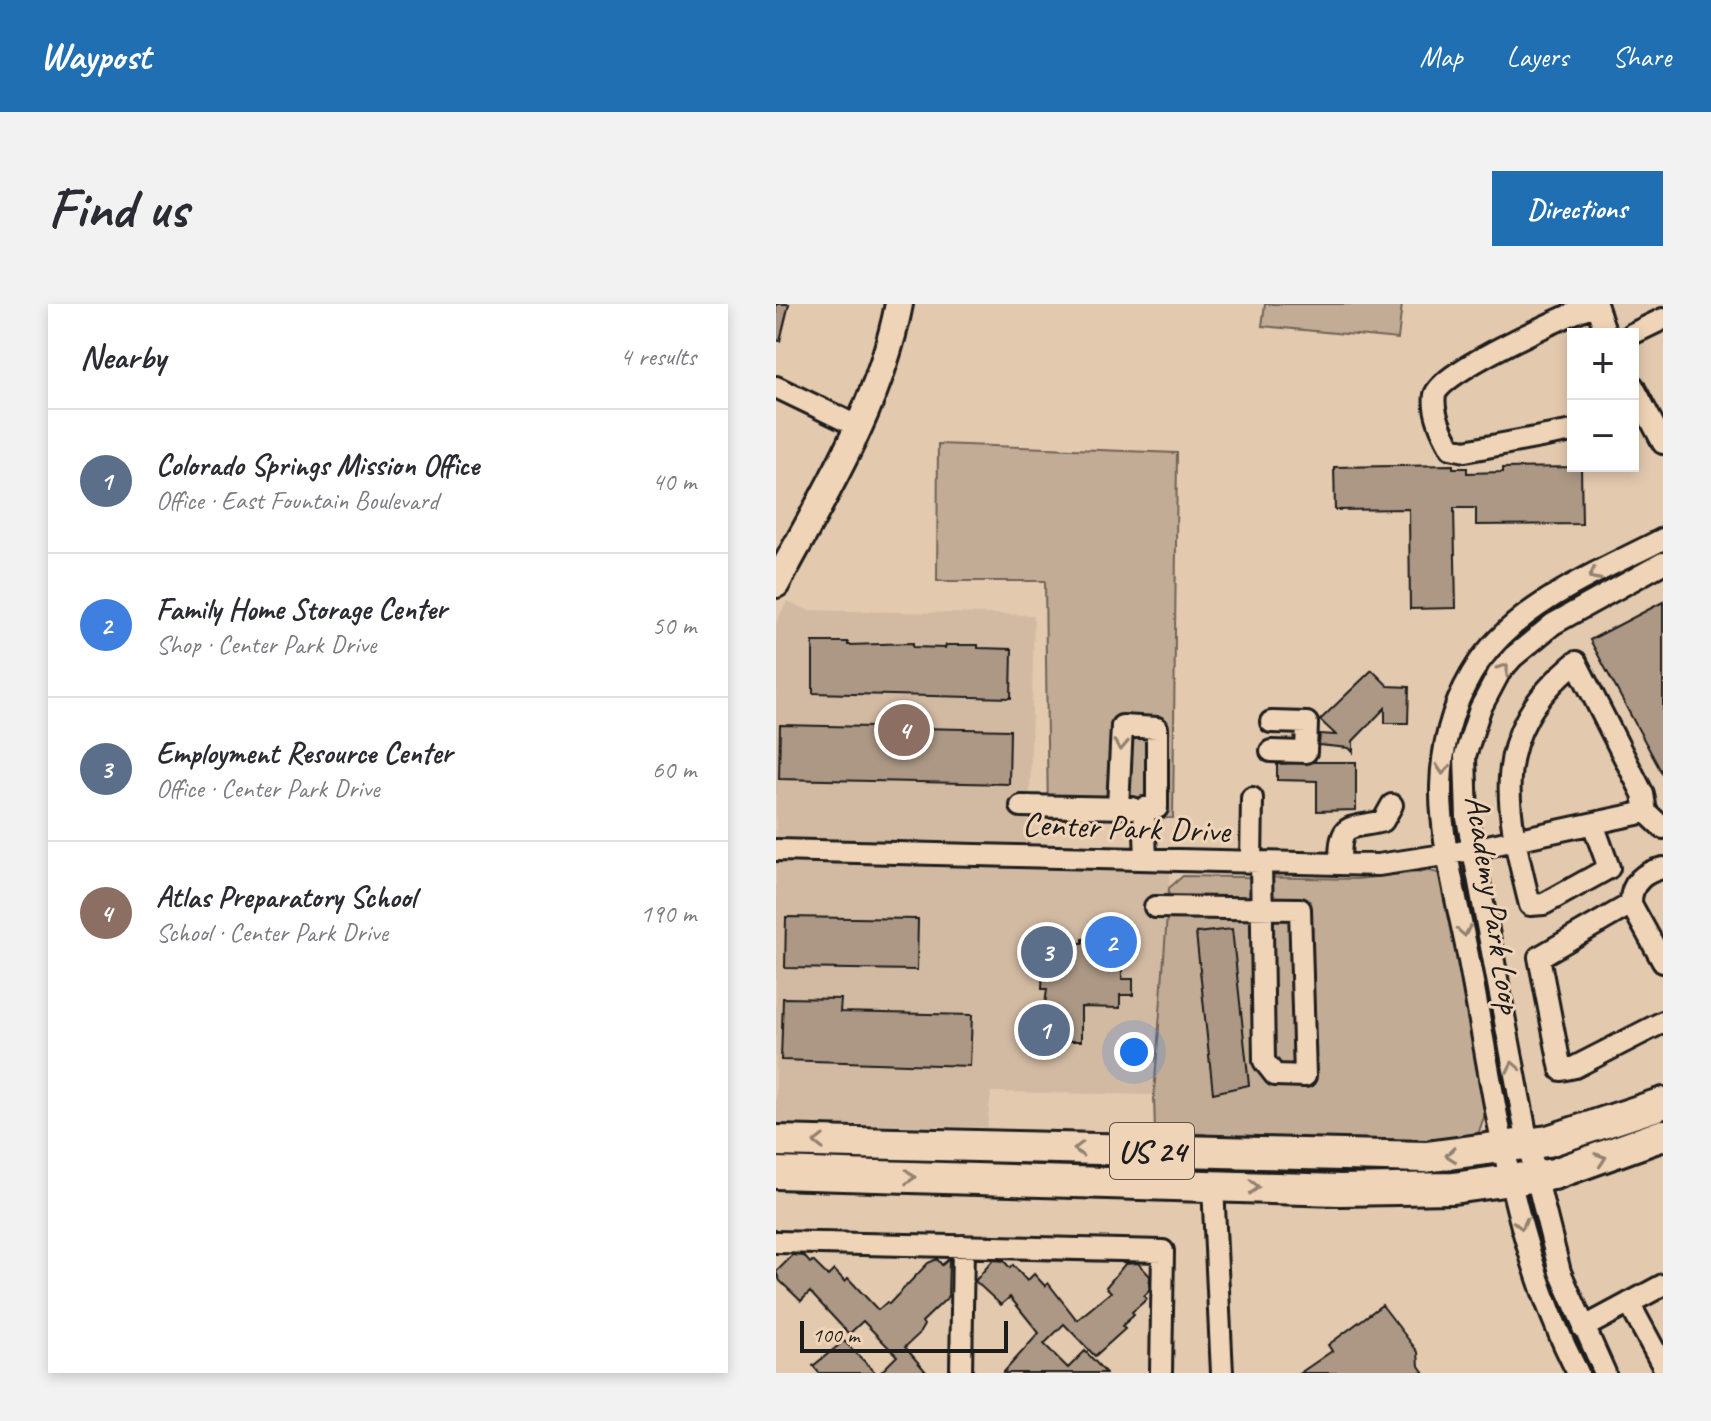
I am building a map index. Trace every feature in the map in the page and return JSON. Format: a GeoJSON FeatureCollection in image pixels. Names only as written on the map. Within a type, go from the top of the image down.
{"type":"FeatureCollection","features":[{"type":"Feature","properties":{"kind":"highway","name":"US 24"},"geometry":{"type":"LineString","coordinates":[[776,1141],[1371,1157],[1438,1156],[1516,1146],[1589,1130],[1663,1103]]}},
{"type":"Feature","properties":{"kind":"highway","name":"US 24"},"geometry":{"type":"LineString","coordinates":[[776,1173],[1401,1189],[1524,1179],[1606,1158],[1663,1135]]}},
{"type":"Feature","properties":{"kind":"main road"},"geometry":{"type":"LineString","coordinates":[[776,584],[859,427],[889,346],[899,304]]}},
{"type":"Feature","properties":{"kind":"street"},"geometry":{"type":"LineString","coordinates":[[1567,432],[1465,451],[1451,448],[1441,431],[1434,397],[1438,388],[1458,371],[1596,304],[1604,328]]}},
{"type":"Feature","properties":{"kind":"street"},"geometry":{"type":"LineString","coordinates":[[1639,331],[1663,319]]}},
{"type":"Feature","properties":{"kind":"street"},"geometry":{"type":"LineString","coordinates":[[776,387],[859,427]]}},
{"type":"Feature","properties":{"kind":"street"},"geometry":{"type":"LineString","coordinates":[[1641,418],[1663,443]]}},
{"type":"Feature","properties":{"kind":"street","name":"Academy Park Loop"},"geometry":{"type":"LineString","coordinates":[[1578,1373],[1541,1293],[1524,1179],[1450,854],[1441,791],[1443,760],[1448,728],[1479,662],[1526,614],[1663,539]]}},
{"type":"Feature","properties":{"kind":"street","name":"Academy Park Loop"},"geometry":{"type":"LineString","coordinates":[[1516,1146],[1463,785],[1465,756],[1480,709],[1499,673],[1530,640],[1663,563]]}},
{"type":"Feature","properties":{"kind":"street"},"geometry":{"type":"LineString","coordinates":[[1593,824],[1609,868],[1544,904],[1530,905],[1515,841],[1510,782],[1514,748],[1523,720],[1548,685],[1576,662],[1656,818]]}},
{"type":"Feature","properties":{"kind":"street"},"geometry":{"type":"LineString","coordinates":[[1271,722],[1307,723],[1306,752],[1271,751]]}},
{"type":"Feature","properties":{"kind":"street"},"geometry":{"type":"LineString","coordinates":[[1118,807],[1122,726],[1157,728],[1146,859]]}},
{"type":"Feature","properties":{"kind":"street"},"geometry":{"type":"LineString","coordinates":[[1155,907],[1262,908],[1300,909],[1305,1076],[1275,1075],[1264,1061],[1262,908],[1252,798]]}},
{"type":"Feature","properties":{"kind":"street"},"geometry":{"type":"LineString","coordinates":[[1340,864],[1340,839],[1344,830],[1353,825],[1383,821],[1392,805]]}},
{"type":"Feature","properties":{"kind":"street"},"geometry":{"type":"LineString","coordinates":[[1021,806],[1151,808]]}},
{"type":"Feature","properties":{"kind":"street","name":"Center Park Drive"},"geometry":{"type":"LineString","coordinates":[[776,850],[1396,864],[1593,824],[1656,818]]}},
{"type":"Feature","properties":{"kind":"street"},"geometry":{"type":"LineString","coordinates":[[1663,868],[1638,879],[1631,893],[1631,904],[1663,962]]}},
{"type":"Feature","properties":{"kind":"street"},"geometry":{"type":"LineString","coordinates":[[1631,904],[1539,957],[1561,1070],[1575,1067],[1663,1022]]}},
{"type":"Feature","properties":{"kind":"street","name":"Academy Park Loop"},"geometry":{"type":"LineString","coordinates":[[1524,1179],[1583,1328],[1605,1373]]}},
{"type":"Feature","properties":{"kind":"street"},"geometry":{"type":"LineString","coordinates":[[1213,1186],[1222,1373]]}},
{"type":"Feature","properties":{"kind":"street"},"geometry":{"type":"LineString","coordinates":[[776,1242],[1163,1251],[1161,1373]]}},
{"type":"Feature","properties":{"kind":"street"},"geometry":{"type":"LineString","coordinates":[[961,1373],[963,1246]]}},
{"type":"Feature","properties":{"kind":"street"},"geometry":{"type":"LineString","coordinates":[[1583,1328],[1663,1285]]}},
{"type":"Feature","properties":{"kind":"street"},"geometry":{"type":"LineString","coordinates":[[1629,1303],[1663,1366]]}},
{"type":"Feature","properties":{"kind":"shaded area"},"geometry":{"type":"Polygon","coordinates":[[[1265,304],[1402,304],[1398,339],[1262,326],[1265,304]]]}},
{"type":"Feature","properties":{"kind":"shaded area"},"geometry":{"type":"Polygon","coordinates":[[[938,444],[1177,453],[1173,818],[1048,819],[1045,581],[937,581],[938,444]]]}},
{"type":"Feature","properties":{"kind":"shaded area"},"geometry":{"type":"Polygon","coordinates":[[[787,601],[808,610],[1034,615],[1029,844],[776,837],[776,623],[787,601]]]}},
{"type":"Feature","properties":{"kind":"shaded area"},"geometry":{"type":"Polygon","coordinates":[[[776,863],[1170,872],[1154,1095],[991,1092],[987,1127],[776,1123],[776,863]]]}},
{"type":"Feature","properties":{"kind":"shaded area"},"geometry":{"type":"Polygon","coordinates":[[[1429,871],[1443,874],[1485,1114],[1475,1143],[1230,1143],[1204,1134],[1155,1132],[1154,1095],[1169,888],[1183,876],[1357,879],[1429,871]]]}},
{"type":"Feature","properties":{"kind":"building"},"geometry":{"type":"Polygon","coordinates":[[[776,304],[789,304],[780,341],[776,340],[776,304]]]}},
{"type":"Feature","properties":{"kind":"building"},"geometry":{"type":"Polygon","coordinates":[[[1453,465],[1453,468],[1467,468],[1467,473],[1503,472],[1503,468],[1567,467],[1567,472],[1581,472],[1582,524],[1476,525],[1476,508],[1454,508],[1456,608],[1410,609],[1409,509],[1335,510],[1334,467],[1453,465]]]}},
{"type":"Feature","properties":{"kind":"building"},"geometry":{"type":"Polygon","coordinates":[[[1663,602],[1663,775],[1590,640],[1663,602]]]}},
{"type":"Feature","properties":{"kind":"building"},"geometry":{"type":"Polygon","coordinates":[[[813,642],[848,642],[848,645],[913,643],[913,647],[945,648],[946,645],[978,645],[978,648],[1012,649],[1011,698],[813,693],[813,642]]]}},
{"type":"Feature","properties":{"kind":"building"},"geometry":{"type":"Polygon","coordinates":[[[1372,670],[1388,686],[1409,687],[1408,723],[1385,723],[1385,708],[1353,741],[1353,752],[1349,748],[1319,745],[1320,734],[1336,735],[1320,720],[1372,670]]]}},
{"type":"Feature","properties":{"kind":"building"},"geometry":{"type":"Polygon","coordinates":[[[780,725],[1010,730],[1009,784],[779,779],[780,725]]]}},
{"type":"Feature","properties":{"kind":"building"},"geometry":{"type":"Polygon","coordinates":[[[1356,762],[1356,810],[1317,811],[1317,781],[1277,780],[1277,764],[1356,762]]]}},
{"type":"Feature","properties":{"kind":"building"},"geometry":{"type":"Polygon","coordinates":[[[786,917],[918,919],[917,970],[785,968],[786,917]]]}},
{"type":"Feature","properties":{"kind":"building"},"geometry":{"type":"Polygon","coordinates":[[[1232,929],[1249,1085],[1213,1093],[1196,933],[1232,929]]]}},
{"type":"Feature","properties":{"kind":"building"},"geometry":{"type":"Polygon","coordinates":[[[1083,939],[1116,939],[1116,944],[1122,944],[1122,979],[1133,979],[1133,995],[1120,995],[1120,1008],[1081,1007],[1081,1041],[1045,1041],[1041,1038],[1047,989],[1042,989],[1044,947],[1049,948],[1050,942],[1083,943],[1083,939]]]}},
{"type":"Feature","properties":{"kind":"building"},"geometry":{"type":"Polygon","coordinates":[[[783,998],[841,999],[840,1012],[972,1015],[970,1066],[781,1060],[783,998]]]}},
{"type":"Feature","properties":{"kind":"building"},"geometry":{"type":"Polygon","coordinates":[[[793,1255],[804,1256],[810,1263],[813,1261],[828,1276],[834,1270],[845,1281],[848,1278],[878,1310],[887,1302],[889,1304],[928,1263],[937,1259],[942,1265],[949,1259],[948,1297],[922,1322],[924,1325],[919,1334],[905,1347],[927,1373],[880,1373],[897,1356],[863,1321],[849,1334],[810,1292],[801,1301],[780,1281],[776,1272],[793,1255]]]}},
{"type":"Feature","properties":{"kind":"building"},"geometry":{"type":"Polygon","coordinates":[[[993,1260],[1004,1261],[1010,1268],[1013,1265],[1027,1281],[1034,1274],[1045,1286],[1048,1283],[1077,1320],[1111,1292],[1106,1287],[1125,1264],[1138,1263],[1150,1276],[1149,1291],[1144,1296],[1147,1299],[1132,1312],[1134,1315],[1122,1326],[1125,1329],[1095,1356],[1064,1324],[1044,1344],[1068,1368],[1085,1351],[1106,1373],[1003,1373],[1039,1333],[1010,1297],[1001,1305],[975,1281],[993,1260]]]}},
{"type":"Feature","properties":{"kind":"building"},"geometry":{"type":"Polygon","coordinates":[[[1382,1305],[1418,1352],[1419,1366],[1424,1373],[1300,1373],[1332,1351],[1328,1345],[1382,1305]]]}},
{"type":"Feature","properties":{"kind":"building"},"geometry":{"type":"Polygon","coordinates":[[[844,1341],[876,1373],[819,1373],[813,1366],[844,1341]]]}},
{"type":"Feature","properties":{"kind":"place","name":"Atlas Preparatory School"},"geometry":{"type":"Point","coordinates":[904,730]}},
{"type":"Feature","properties":{"kind":"place","name":"Family Home Storage Center"},"geometry":{"type":"Point","coordinates":[1111,942]}},
{"type":"Feature","properties":{"kind":"place","name":"Employment Resource Center"},"geometry":{"type":"Point","coordinates":[1047,952]}},
{"type":"Feature","properties":{"kind":"place","name":"Colorado Springs Mission Office"},"geometry":{"type":"Point","coordinates":[1044,1030]}}]}
